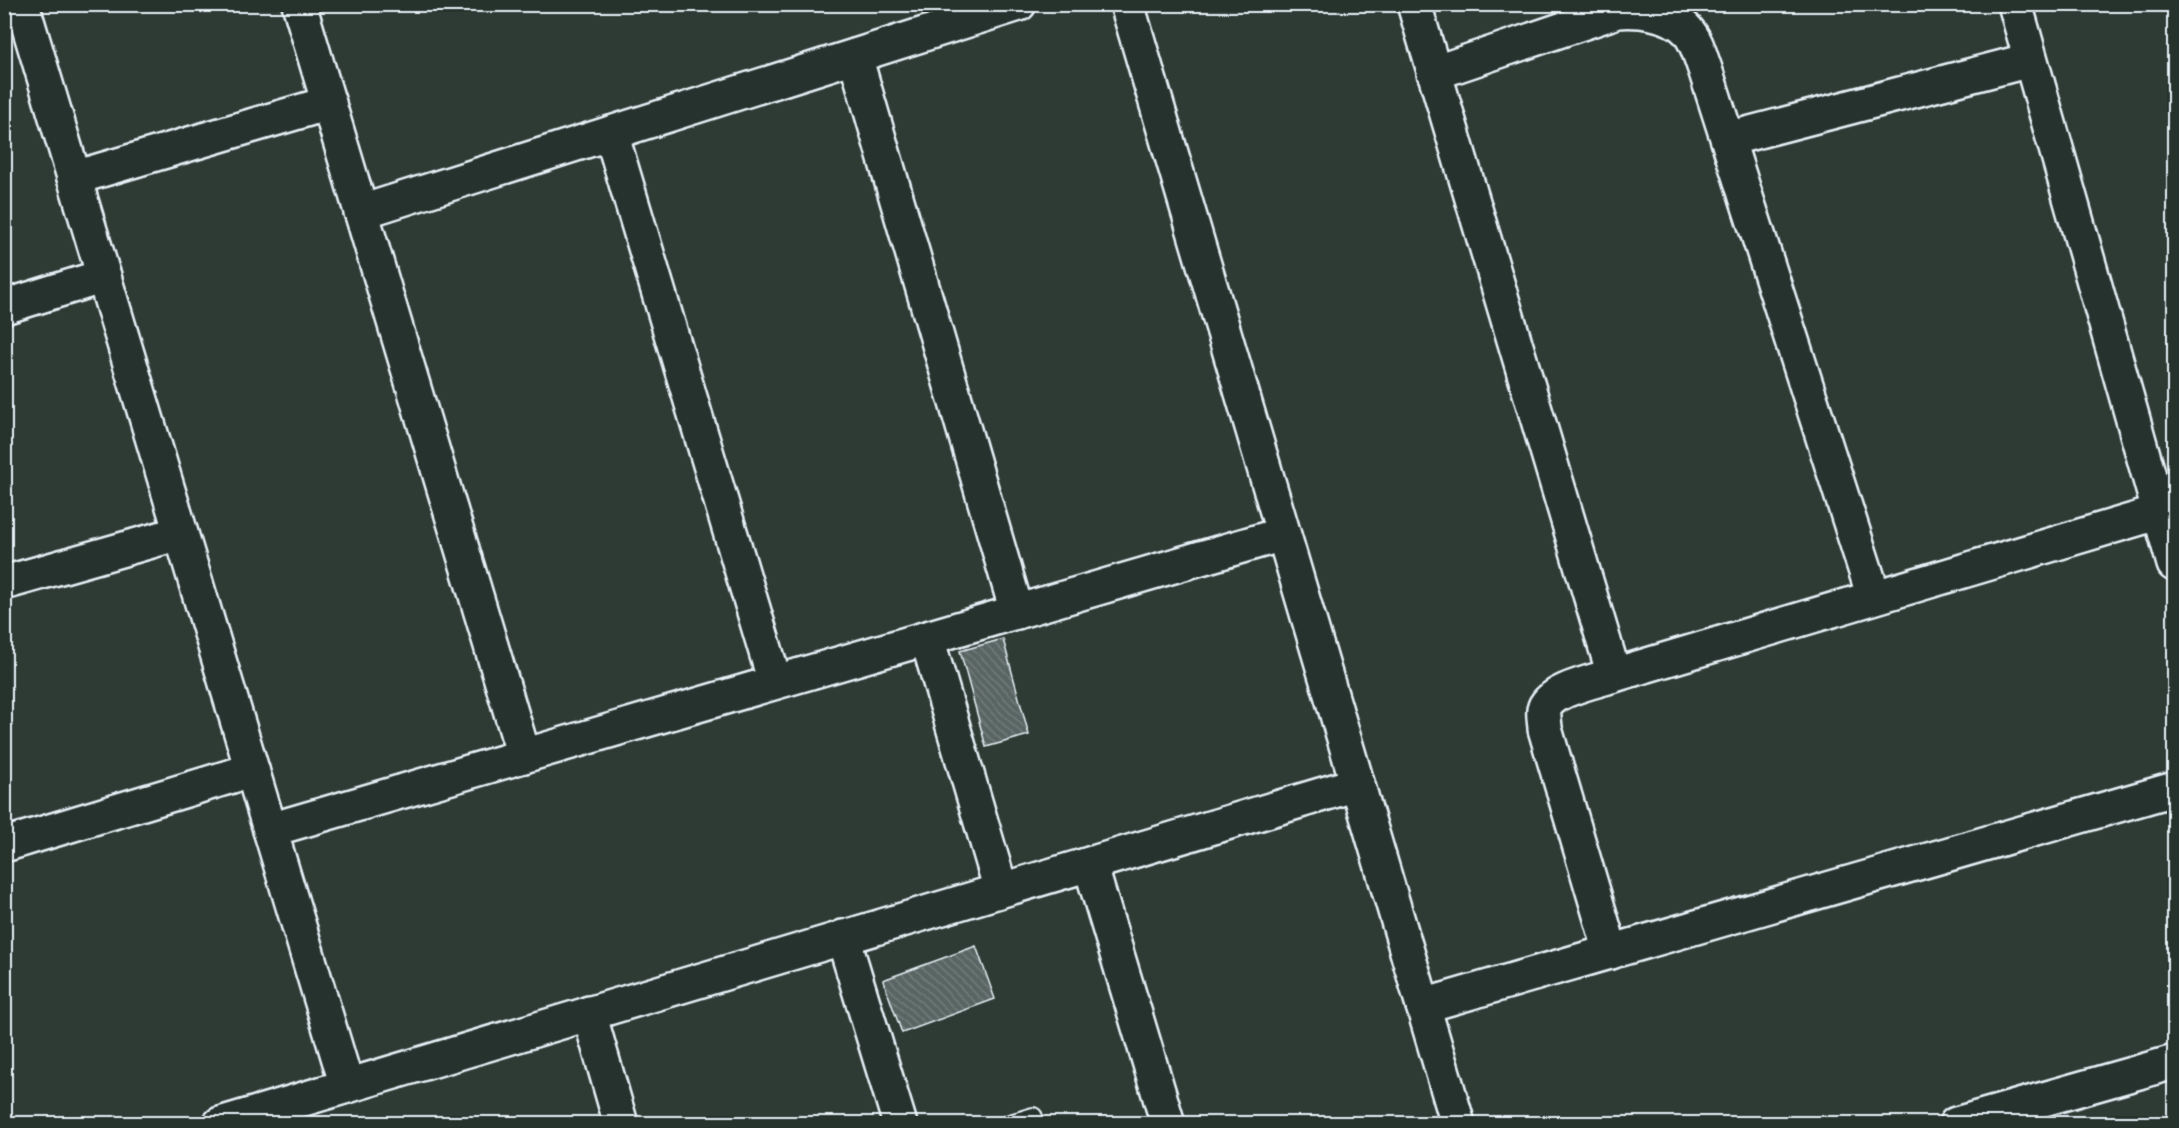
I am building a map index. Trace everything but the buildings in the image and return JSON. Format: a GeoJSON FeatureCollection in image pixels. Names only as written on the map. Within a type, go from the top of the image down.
{"type":"FeatureCollection","features":[{"type":"Feature","properties":{"kind":"street"},"geometry":{"type":"LineString","coordinates":[[299,4],[524,756]]}},
{"type":"Feature","properties":{"kind":"street"},"geometry":{"type":"LineString","coordinates":[[361,212],[1019,4]]}},
{"type":"Feature","properties":{"kind":"street"},"geometry":{"type":"LineString","coordinates":[[1127,4],[1458,1124]]}},
{"type":"Feature","properties":{"kind":"street"},"geometry":{"type":"LineString","coordinates":[[1414,4],[1614,675]]}},
{"type":"Feature","properties":{"kind":"street"},"geometry":{"type":"LineString","coordinates":[[2015,4],[2167,510],[2175,564]]}},
{"type":"Feature","properties":{"kind":"street"},"geometry":{"type":"LineString","coordinates":[[1434,73],[1617,11],[1632,10],[1649,13],[1668,18],[1686,29],[1695,42],[1728,139],[1874,597]]}},
{"type":"Feature","properties":{"kind":"street"},"geometry":{"type":"LineString","coordinates":[[18,20],[74,178],[347,1086]]}},
{"type":"Feature","properties":{"kind":"street"},"geometry":{"type":"LineString","coordinates":[[855,56],[1017,612]]}},
{"type":"Feature","properties":{"kind":"street"},"geometry":{"type":"LineString","coordinates":[[1728,139],[2030,60]]}},
{"type":"Feature","properties":{"kind":"street"},"geometry":{"type":"LineString","coordinates":[[74,178],[329,104]]}},
{"type":"Feature","properties":{"kind":"street"},"geometry":{"type":"LineString","coordinates":[[611,133],[775,682]]}},
{"type":"Feature","properties":{"kind":"street"},"geometry":{"type":"LineString","coordinates":[[4,307],[104,276]]}},
{"type":"Feature","properties":{"kind":"street"},"geometry":{"type":"LineString","coordinates":[[1611,952],[1545,729],[1544,711],[1556,695],[1614,675],[2167,510]]}},
{"type":"Feature","properties":{"kind":"street"},"geometry":{"type":"LineString","coordinates":[[4,584],[180,532]]}},
{"type":"Feature","properties":{"kind":"street"},"geometry":{"type":"LineString","coordinates":[[270,830],[1283,534]]}},
{"type":"Feature","properties":{"kind":"street"},"geometry":{"type":"LineString","coordinates":[[927,638],[1001,890]]}},
{"type":"Feature","properties":{"kind":"street"},"geometry":{"type":"LineString","coordinates":[[4,845],[252,770]]}},
{"type":"Feature","properties":{"kind":"street"},"geometry":{"type":"LineString","coordinates":[[220,1124],[1357,784]]}},
{"type":"Feature","properties":{"kind":"street"},"geometry":{"type":"LineString","coordinates":[[1423,1006],[2175,789]]}},
{"type":"Feature","properties":{"kind":"street"},"geometry":{"type":"LineString","coordinates":[[1090,864],[1168,1124]]}},
{"type":"Feature","properties":{"kind":"street"},"geometry":{"type":"LineString","coordinates":[[843,937],[900,1124]]}},
{"type":"Feature","properties":{"kind":"street"},"geometry":{"type":"LineString","coordinates":[[589,1013],[621,1124]]}},
{"type":"Feature","properties":{"kind":"street"},"geometry":{"type":"LineString","coordinates":[[1956,1124],[2175,1062]]}},
{"type":"Feature","properties":{"kind":"lane"},"geometry":{"type":"LineString","coordinates":[[1010,1124],[1033,1117]]}}]}
